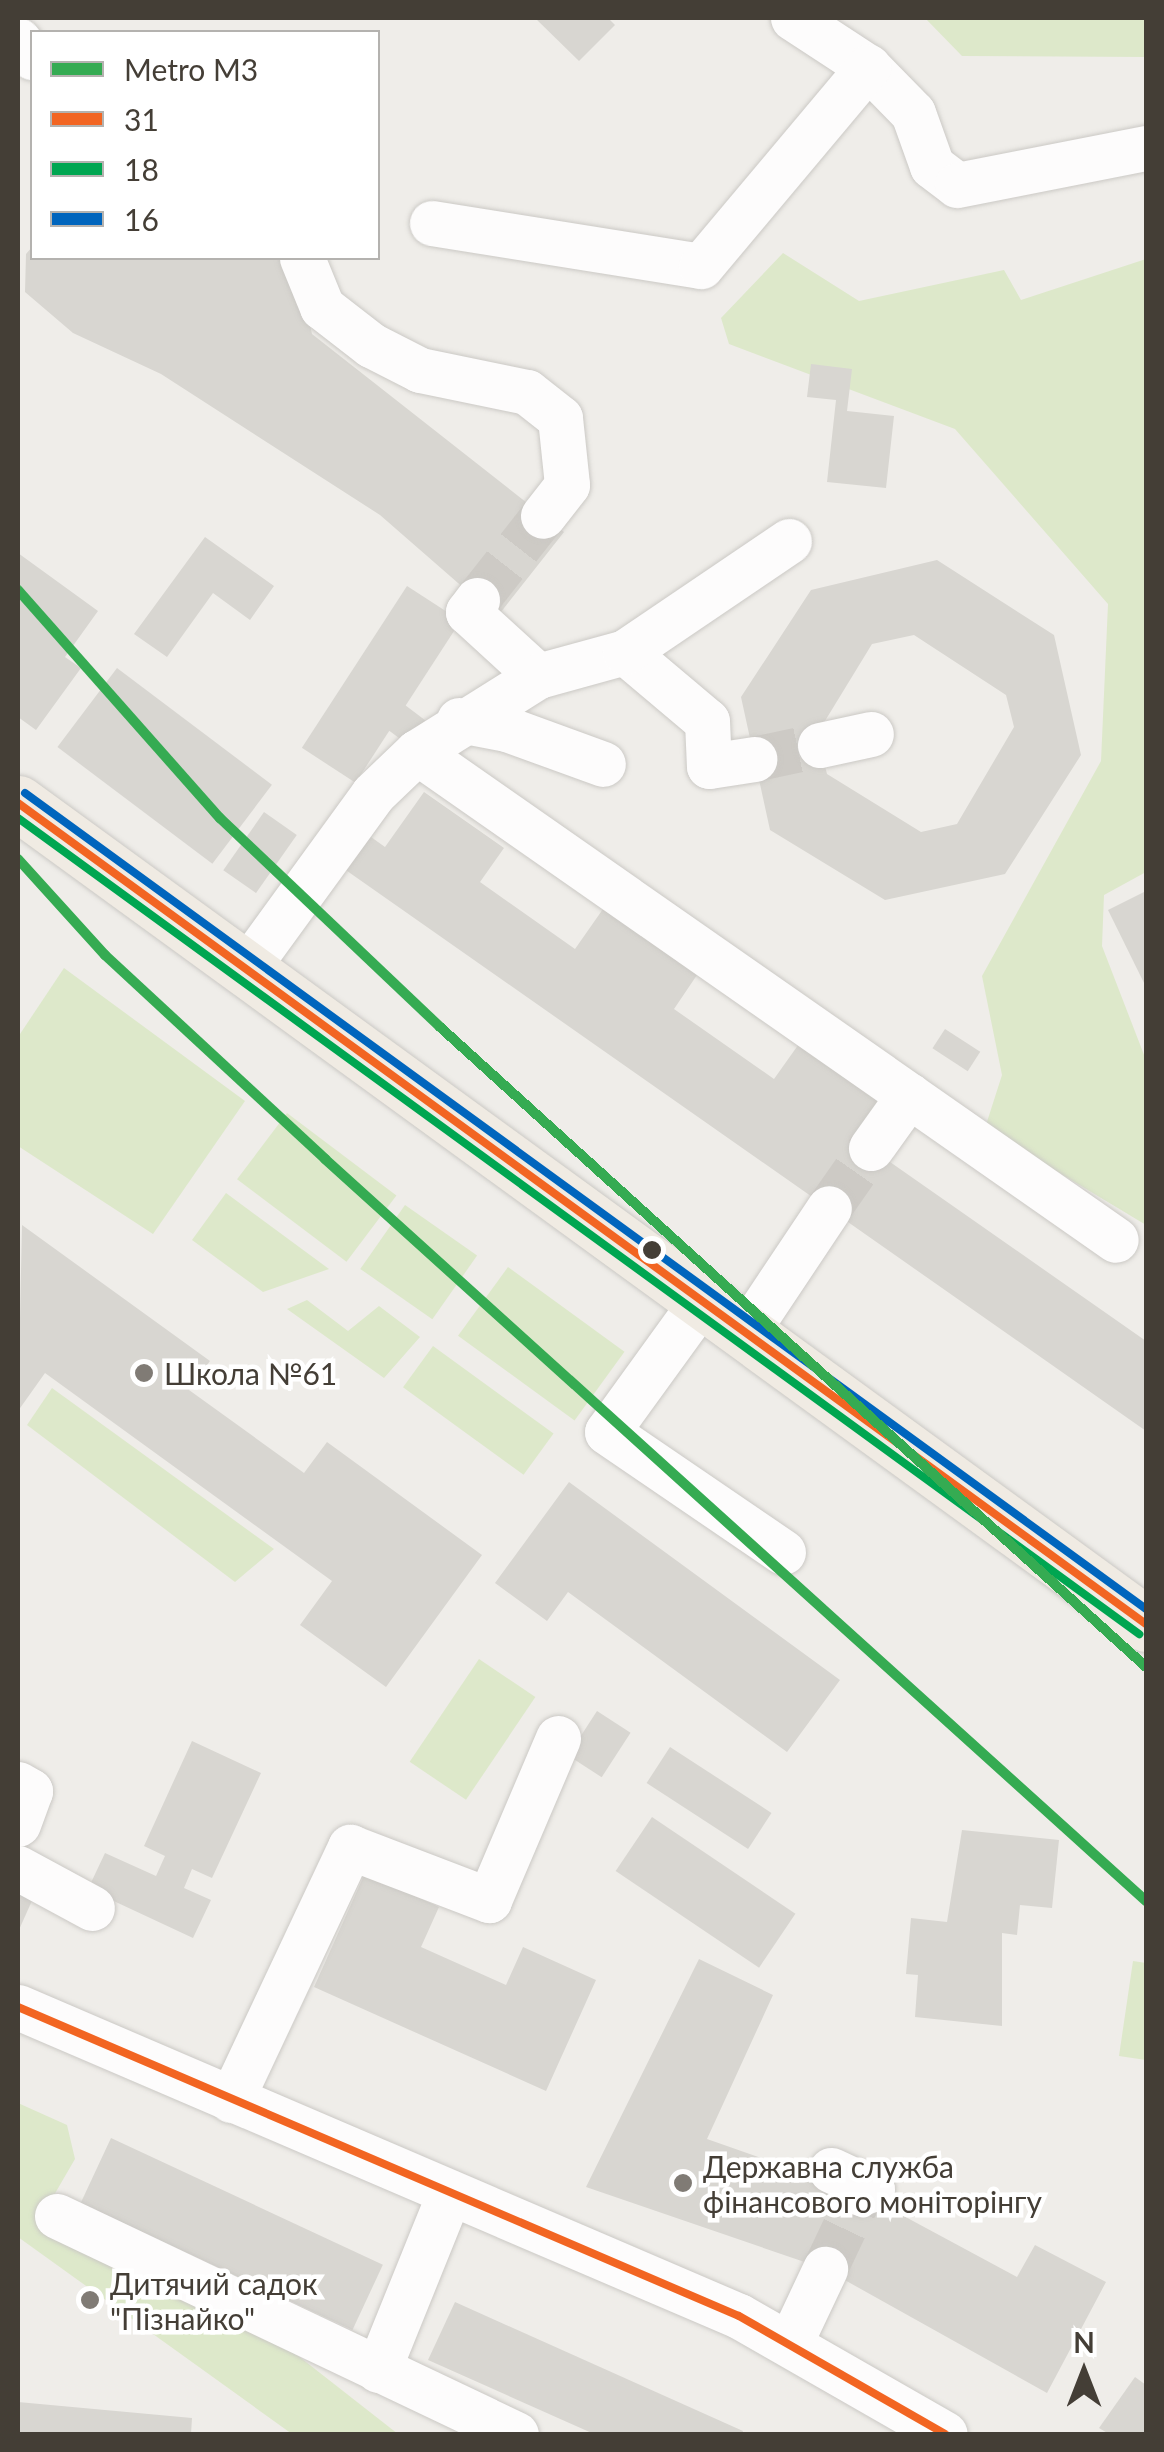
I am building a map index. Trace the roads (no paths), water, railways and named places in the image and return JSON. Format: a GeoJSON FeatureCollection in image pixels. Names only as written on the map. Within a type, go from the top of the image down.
{"type":"FeatureCollection","features":[{"type":"Feature","properties":{"kind":"main road"},"geometry":{"type":"LineString","coordinates":[[18,803],[1146,1624]]}},
{"type":"Feature","properties":{"kind":"street"},"geometry":{"type":"LineString","coordinates":[[794,18],[868,67],[912,114],[932,166],[957,185],[1146,148]]}},
{"type":"Feature","properties":{"kind":"street"},"geometry":{"type":"LineString","coordinates":[[432,223],[701,266],[868,67]]}},
{"type":"Feature","properties":{"kind":"street"},"geometry":{"type":"LineString","coordinates":[[303,260],[322,306],[370,345],[420,370],[527,392],[560,418],[567,485],[542,516]]}},
{"type":"Feature","properties":{"kind":"street"},"geometry":{"type":"LineString","coordinates":[[246,970],[373,794],[417,752],[459,720],[538,676],[624,652],[788,540]]}},
{"type":"Feature","properties":{"kind":"street"},"geometry":{"type":"LineString","coordinates":[[461,600],[538,676]]}},
{"type":"Feature","properties":{"kind":"street"},"geometry":{"type":"LineString","coordinates":[[624,652],[706,720],[709,766],[754,759]]}},
{"type":"Feature","properties":{"kind":"street"},"geometry":{"type":"LineString","coordinates":[[459,720],[507,728],[603,764]]}},
{"type":"Feature","properties":{"kind":"street"},"geometry":{"type":"LineString","coordinates":[[820,745],[871,734]]}},
{"type":"Feature","properties":{"kind":"street"},"geometry":{"type":"LineString","coordinates":[[417,752],[1116,1240]]}},
{"type":"Feature","properties":{"kind":"street"},"geometry":{"type":"LineString","coordinates":[[870,1148],[908,1095]]}},
{"type":"Feature","properties":{"kind":"street"},"geometry":{"type":"LineString","coordinates":[[744,1334],[828,1208]]}},
{"type":"Feature","properties":{"kind":"street"},"geometry":{"type":"LineString","coordinates":[[701,1302],[607,1432],[783,1552]]}},
{"type":"Feature","properties":{"kind":"street"},"geometry":{"type":"LineString","coordinates":[[232,2100],[350,1847],[489,1900],[558,1738]]}},
{"type":"Feature","properties":{"kind":"street"},"geometry":{"type":"LineString","coordinates":[[18,1784],[30,1791],[18,1824]]}},
{"type":"Feature","properties":{"kind":"street"},"geometry":{"type":"LineString","coordinates":[[18,1868],[92,1908]]}},
{"type":"Feature","properties":{"kind":"street"},"geometry":{"type":"LineString","coordinates":[[18,2008],[791,2340],[945,2434]]}},
{"type":"Feature","properties":{"kind":"street"},"geometry":{"type":"LineString","coordinates":[[378,2370],[449,2194]]}},
{"type":"Feature","properties":{"kind":"street"},"geometry":{"type":"LineString","coordinates":[[57,2216],[516,2434]]}},
{"type":"Feature","properties":{"kind":"street"},"geometry":{"type":"LineString","coordinates":[[791,2340],[824,2268]]}},
{"type":"Feature","properties":{"kind":"tunnel"},"geometry":{"type":"LineString","coordinates":[[477,600],[543,516]]}},
{"type":"Feature","properties":{"kind":"tunnel"},"geometry":{"type":"LineString","coordinates":[[754,759],[820,745]]}},
{"type":"Feature","properties":{"kind":"tunnel"},"geometry":{"type":"LineString","coordinates":[[829,1208],[871,1148]]}},
{"type":"Feature","properties":{"kind":"tunnel"},"geometry":{"type":"LineString","coordinates":[[825,2269],[861,2193]]}},
{"type":"Feature","properties":{"kind":"metro line","name":"M3"},"geometry":{"type":"LineString","coordinates":[[18,590],[220,818],[440,1027],[1146,1667]]}},
{"type":"Feature","properties":{"kind":"metro line","name":"M3"},"geometry":{"type":"LineString","coordinates":[[18,859],[105,955],[325,1159],[1146,1901]]}},
{"type":"Feature","properties":{"kind":"place","name":"Школа №61"},"geometry":{"type":"Point","coordinates":[144,1373]}},
{"type":"Feature","properties":{"kind":"place","name":"Державна служба фінансового моніторінгу"},"geometry":{"type":"Point","coordinates":[683,2183]}},
{"type":"Feature","properties":{"kind":"place","name":"Дитячий садок \"Пізнайко\""},"geometry":{"type":"Point","coordinates":[90,2300]}}]}
